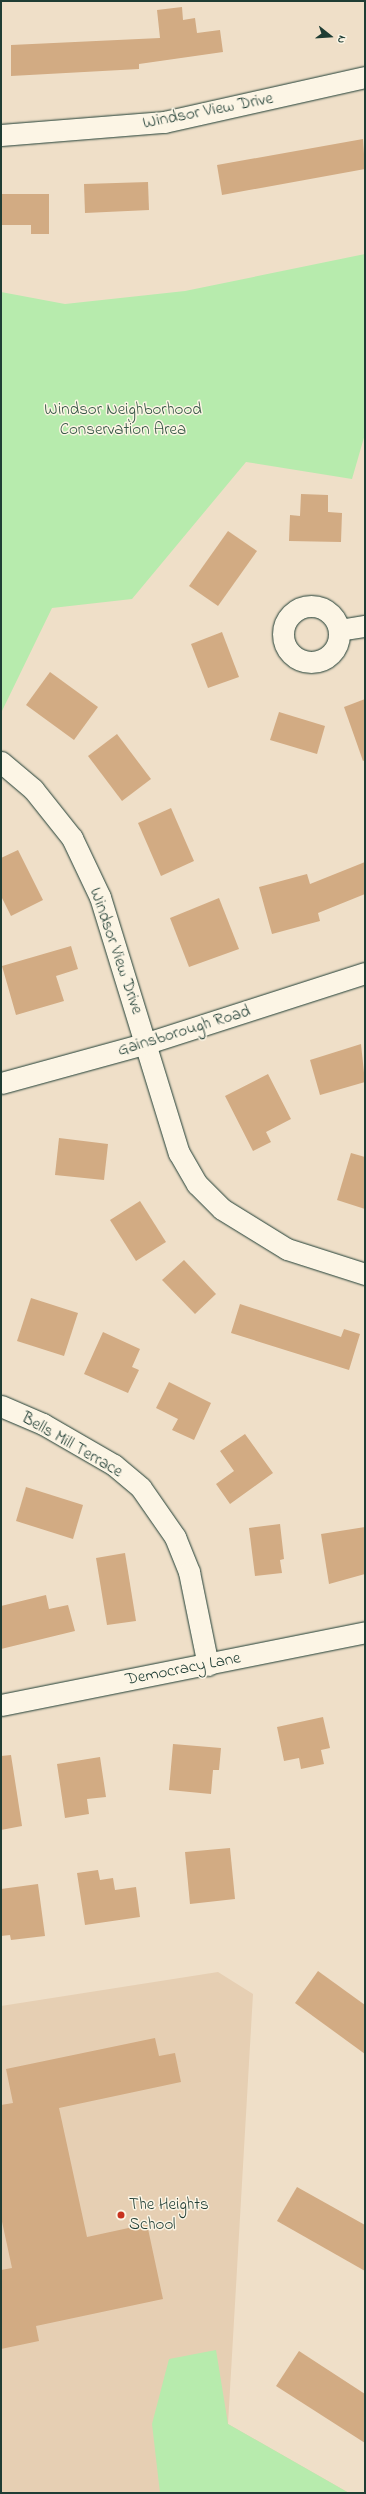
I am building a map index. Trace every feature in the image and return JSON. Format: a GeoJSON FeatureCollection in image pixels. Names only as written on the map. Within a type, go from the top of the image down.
{"type":"FeatureCollection","features":[{"type":"Feature","properties":{"kind":"street","name":"Windsor View Drive"},"geometry":{"type":"LineString","coordinates":[[1,135],[164,122],[365,77]]}},
{"type":"Feature","properties":{"kind":"street"},"geometry":{"type":"LineString","coordinates":[[339,630],[365,626]]}},
{"type":"Feature","properties":{"kind":"street","name":"Windsor View Drive"},"geometry":{"type":"LineString","coordinates":[[1,762],[33,789],[72,838],[100,897],[147,1043],[179,1153],[197,1184],[222,1210],[287,1249],[365,1274]]}},
{"type":"Feature","properties":{"kind":"street","name":"Gainsborough Road"},"geometry":{"type":"LineString","coordinates":[[1,1083],[147,1043],[365,973]]}},
{"type":"Feature","properties":{"kind":"street","name":"Bells Mill Terrace"},"geometry":{"type":"LineString","coordinates":[[1,1406],[43,1424],[114,1464],[142,1488],[175,1538],[189,1572],[208,1665]]}},
{"type":"Feature","properties":{"kind":"street","name":"Democracy Lane"},"geometry":{"type":"LineString","coordinates":[[1,1705],[208,1665],[365,1632]]}},
{"type":"Feature","properties":{"kind":"shaded area","name":"The Heights School"},"geometry":{"type":"Polygon","coordinates":[[[218,1972],[253,1994],[228,2424],[349,2493],[1,2493],[1,2006],[218,1972]]]}},
{"type":"Feature","properties":{"kind":"green space","name":"Windsor Neighborhood Conservation Area"},"geometry":{"type":"Polygon","coordinates":[[[365,254],[365,434],[352,479],[246,462],[132,599],[52,608],[1,713],[1,292],[65,304],[185,291],[365,254]]]}},
{"type":"Feature","properties":{"kind":"green space"},"geometry":{"type":"Polygon","coordinates":[[[216,2350],[228,2424],[349,2493],[160,2493],[152,2424],[169,2359],[216,2350]]]}},
{"type":"Feature","properties":{"kind":"building"},"geometry":{"type":"Polygon","coordinates":[[[182,7],[183,20],[195,18],[197,33],[220,30],[223,52],[139,64],[139,69],[11,76],[11,45],[160,38],[157,10],[182,7]]]}},
{"type":"Feature","properties":{"kind":"building"},"geometry":{"type":"Polygon","coordinates":[[[363,139],[365,169],[222,195],[217,165],[363,139]]]}},
{"type":"Feature","properties":{"kind":"building"},"geometry":{"type":"Polygon","coordinates":[[[148,182],[149,210],[85,213],[84,184],[148,182]]]}},
{"type":"Feature","properties":{"kind":"building"},"geometry":{"type":"Polygon","coordinates":[[[1,194],[49,194],[49,234],[31,234],[31,225],[1,225],[1,194]]]}},
{"type":"Feature","properties":{"kind":"building"},"geometry":{"type":"Polygon","coordinates":[[[301,494],[328,495],[328,512],[342,513],[341,542],[289,541],[290,515],[300,516],[301,494]]]}},
{"type":"Feature","properties":{"kind":"building"},"geometry":{"type":"Polygon","coordinates":[[[228,531],[257,551],[218,606],[189,586],[228,531]]]}},
{"type":"Feature","properties":{"kind":"building"},"geometry":{"type":"Polygon","coordinates":[[[222,632],[239,677],[208,688],[191,644],[222,632]]]}},
{"type":"Feature","properties":{"kind":"building"},"geometry":{"type":"Polygon","coordinates":[[[50,672],[98,707],[74,740],[26,705],[50,672]]]}},
{"type":"Feature","properties":{"kind":"building"},"geometry":{"type":"Polygon","coordinates":[[[365,699],[365,760],[363,761],[344,707],[365,699]]]}},
{"type":"Feature","properties":{"kind":"building"},"geometry":{"type":"Polygon","coordinates":[[[279,712],[325,726],[317,754],[270,740],[279,712]]]}},
{"type":"Feature","properties":{"kind":"building"},"geometry":{"type":"Polygon","coordinates":[[[117,734],[151,779],[122,801],[88,756],[117,734]]]}},
{"type":"Feature","properties":{"kind":"building"},"geometry":{"type":"Polygon","coordinates":[[[171,808],[194,861],[161,876],[138,823],[171,808]]]}},
{"type":"Feature","properties":{"kind":"building"},"geometry":{"type":"Polygon","coordinates":[[[18,850],[43,900],[11,916],[1,896],[1,858],[18,850]]]}},
{"type":"Feature","properties":{"kind":"building"},"geometry":{"type":"Polygon","coordinates":[[[365,862],[365,894],[318,913],[320,921],[272,934],[259,887],[307,874],[310,884],[365,862]]]}},
{"type":"Feature","properties":{"kind":"building"},"geometry":{"type":"Polygon","coordinates":[[[219,898],[239,949],[189,967],[170,918],[219,898]]]}},
{"type":"Feature","properties":{"kind":"building"},"geometry":{"type":"Polygon","coordinates":[[[71,946],[78,969],[56,976],[64,1001],[16,1015],[2,966],[71,946]]]}},
{"type":"Feature","properties":{"kind":"building"},"geometry":{"type":"Polygon","coordinates":[[[361,1044],[365,1082],[320,1095],[310,1060],[361,1044]]]}},
{"type":"Feature","properties":{"kind":"building"},"geometry":{"type":"Polygon","coordinates":[[[268,1074],[291,1119],[266,1132],[271,1142],[253,1151],[225,1096],[268,1074]]]}},
{"type":"Feature","properties":{"kind":"building"},"geometry":{"type":"Polygon","coordinates":[[[59,1138],[108,1144],[104,1180],[55,1175],[59,1138]]]}},
{"type":"Feature","properties":{"kind":"building"},"geometry":{"type":"Polygon","coordinates":[[[351,1153],[365,1157],[365,1209],[337,1200],[351,1153]]]}},
{"type":"Feature","properties":{"kind":"building"},"geometry":{"type":"Polygon","coordinates":[[[140,1201],[166,1242],[136,1261],[110,1220],[140,1201]]]}},
{"type":"Feature","properties":{"kind":"building"},"geometry":{"type":"Polygon","coordinates":[[[184,1260],[216,1294],[195,1314],[162,1280],[184,1260]]]}},
{"type":"Feature","properties":{"kind":"building"},"geometry":{"type":"Polygon","coordinates":[[[31,1298],[78,1313],[64,1356],[17,1341],[31,1298]]]}},
{"type":"Feature","properties":{"kind":"building"},"geometry":{"type":"Polygon","coordinates":[[[240,1304],[341,1337],[344,1329],[360,1334],[349,1370],[231,1333],[240,1304]]]}},
{"type":"Feature","properties":{"kind":"building"},"geometry":{"type":"Polygon","coordinates":[[[103,1332],[140,1349],[132,1367],[139,1370],[128,1393],[84,1374],[103,1332]]]}},
{"type":"Feature","properties":{"kind":"building"},"geometry":{"type":"Polygon","coordinates":[[[169,1382],[211,1403],[194,1440],[172,1430],[178,1419],[156,1408],[169,1382]]]}},
{"type":"Feature","properties":{"kind":"building"},"geometry":{"type":"Polygon","coordinates":[[[245,1434],[273,1473],[230,1504],[216,1484],[234,1471],[220,1451],[245,1434]]]}},
{"type":"Feature","properties":{"kind":"building"},"geometry":{"type":"Polygon","coordinates":[[[26,1487],[83,1505],[73,1539],[16,1521],[26,1487]]]}},
{"type":"Feature","properties":{"kind":"building"},"geometry":{"type":"Polygon","coordinates":[[[280,1524],[284,1559],[280,1560],[282,1573],[255,1576],[249,1528],[280,1524]]]}},
{"type":"Feature","properties":{"kind":"building"},"geometry":{"type":"Polygon","coordinates":[[[365,1527],[365,1574],[329,1584],[321,1534],[365,1527]]]}},
{"type":"Feature","properties":{"kind":"building"},"geometry":{"type":"Polygon","coordinates":[[[125,1553],[136,1621],[107,1625],[96,1558],[125,1553]]]}},
{"type":"Feature","properties":{"kind":"building"},"geometry":{"type":"Polygon","coordinates":[[[46,1595],[49,1609],[68,1605],[75,1631],[1,1649],[1,1606],[46,1595]]]}},
{"type":"Feature","properties":{"kind":"building"},"geometry":{"type":"Polygon","coordinates":[[[323,1717],[330,1748],[321,1750],[324,1764],[301,1769],[299,1758],[284,1761],[277,1727],[323,1717]]]}},
{"type":"Feature","properties":{"kind":"building"},"geometry":{"type":"Polygon","coordinates":[[[173,1744],[221,1748],[219,1770],[213,1770],[211,1794],[169,1790],[173,1744]]]}},
{"type":"Feature","properties":{"kind":"building"},"geometry":{"type":"Polygon","coordinates":[[[11,1755],[22,1826],[1,1830],[1,1756],[11,1755]]]}},
{"type":"Feature","properties":{"kind":"building"},"geometry":{"type":"Polygon","coordinates":[[[100,1757],[106,1797],[87,1799],[89,1814],[65,1818],[57,1764],[100,1757]]]}},
{"type":"Feature","properties":{"kind":"building"},"geometry":{"type":"Polygon","coordinates":[[[230,1848],[235,1899],[190,1904],[185,1852],[230,1848]]]}},
{"type":"Feature","properties":{"kind":"building"},"geometry":{"type":"Polygon","coordinates":[[[98,1870],[100,1880],[113,1878],[115,1890],[136,1887],[140,1917],[85,1925],[77,1873],[98,1870]]]}},
{"type":"Feature","properties":{"kind":"building"},"geometry":{"type":"Polygon","coordinates":[[[38,1884],[45,1936],[11,1940],[10,1935],[1,1936],[1,1889],[38,1884]]]}},
{"type":"Feature","properties":{"kind":"building"},"geometry":{"type":"Polygon","coordinates":[[[318,1971],[365,2005],[365,2054],[295,2003],[318,1971]]]}},
{"type":"Feature","properties":{"kind":"building"},"geometry":{"type":"Polygon","coordinates":[[[155,2038],[159,2056],[175,2053],[181,2082],[59,2108],[87,2237],[147,2224],[163,2299],[36,2326],[39,2341],[1,2349],[1,2270],[12,2268],[1,2217],[1,2105],[13,2103],[6,2069],[155,2038]]]}},
{"type":"Feature","properties":{"kind":"building"},"geometry":{"type":"Polygon","coordinates":[[[297,2187],[365,2225],[365,2271],[277,2221],[297,2187]]]}},
{"type":"Feature","properties":{"kind":"building"},"geometry":{"type":"Polygon","coordinates":[[[299,2351],[365,2394],[365,2443],[276,2386],[299,2351]]]}},
{"type":"Feature","properties":{"kind":"place","name":"The Heights School"},"geometry":{"type":"Point","coordinates":[121,2215]}}]}
